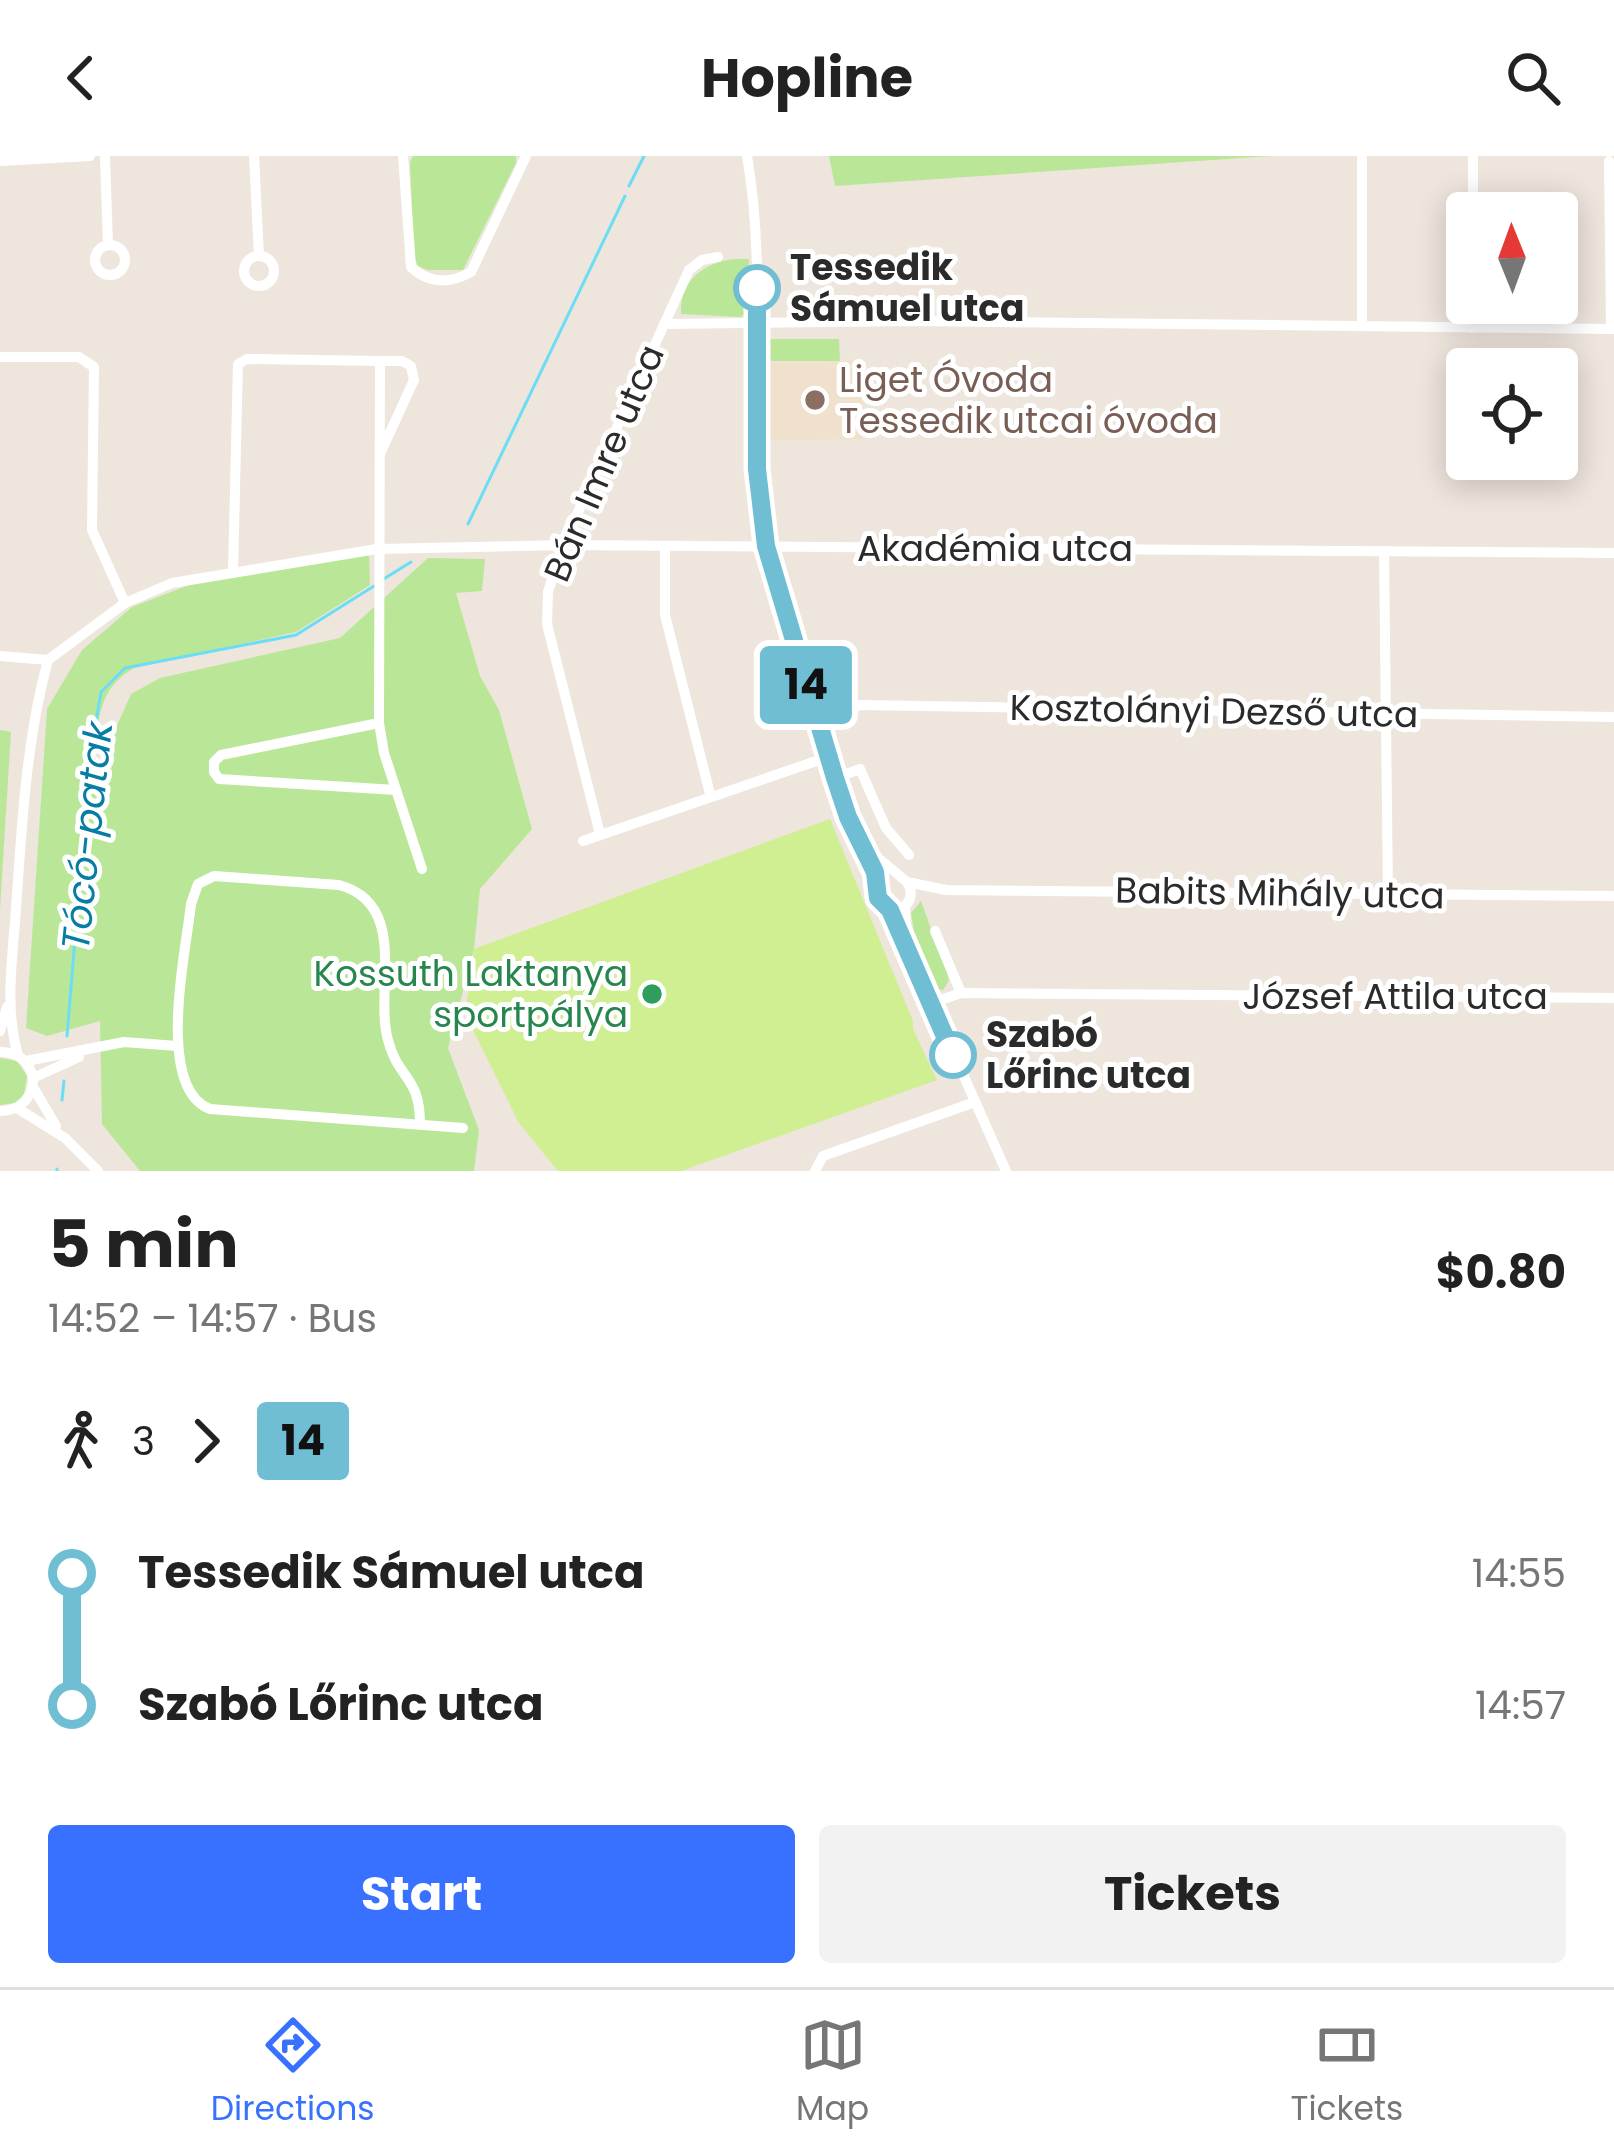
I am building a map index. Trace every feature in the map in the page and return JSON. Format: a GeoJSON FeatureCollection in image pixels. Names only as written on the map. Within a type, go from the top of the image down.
{"type":"FeatureCollection","features":[{"type":"Feature","properties":{"kind":"street"},"geometry":{"type":"LineString","coordinates":[[0,161],[90,156]]}},
{"type":"Feature","properties":{"kind":"street"},"geometry":{"type":"LineString","coordinates":[[105,156],[108,244]]}},
{"type":"Feature","properties":{"kind":"street"},"geometry":{"type":"LineString","coordinates":[[254,156],[259,256]]}},
{"type":"Feature","properties":{"kind":"street"},"geometry":{"type":"LineString","coordinates":[[403,156],[411,267],[421,277],[447,281],[471,272],[526,156]]}},
{"type":"Feature","properties":{"kind":"street"},"geometry":{"type":"LineString","coordinates":[[747,156],[755,201],[757,469],[766,546],[828,757],[879,887],[878,898],[890,910],[1006,1171]]}},
{"type":"Feature","properties":{"kind":"street"},"geometry":{"type":"LineString","coordinates":[[1362,158],[1362,326]]}},
{"type":"Feature","properties":{"kind":"street"},"geometry":{"type":"LineString","coordinates":[[1473,158],[1473,192]]}},
{"type":"Feature","properties":{"kind":"street"},"geometry":{"type":"LineString","coordinates":[[664,324],[1612,329],[1609,161]]}},
{"type":"Feature","properties":{"kind":"street","name":"Bán Imre utca"},"geometry":{"type":"LineString","coordinates":[[599,834],[547,624],[548,592],[563,545],[689,270],[702,260],[718,257]]}},
{"type":"Feature","properties":{"kind":"street"},"geometry":{"type":"LineString","coordinates":[[0,357],[80,357],[94,367],[92,530],[125,603]]}},
{"type":"Feature","properties":{"kind":"street"},"geometry":{"type":"LineString","coordinates":[[233,572],[238,364],[247,358],[403,361],[411,366],[414,380],[379,458]]}},
{"type":"Feature","properties":{"kind":"street"},"geometry":{"type":"LineString","coordinates":[[380,361],[379,723],[422,869]]}},
{"type":"Feature","properties":{"kind":"street","name":"Akadémia utca"},"geometry":{"type":"LineString","coordinates":[[48,660],[125,603],[172,584],[377,549],[563,545],[1614,553]]}},
{"type":"Feature","properties":{"kind":"street"},"geometry":{"type":"LineString","coordinates":[[664,548],[665,615],[710,794]]}},
{"type":"Feature","properties":{"kind":"street"},"geometry":{"type":"LineString","coordinates":[[1384,551],[1388,895]]}},
{"type":"Feature","properties":{"kind":"street"},"geometry":{"type":"LineString","coordinates":[[0,656],[48,660],[32,720],[10,998],[0,1031]]}},
{"type":"Feature","properties":{"kind":"street","name":"Kosztolányi Dezső utca"},"geometry":{"type":"LineString","coordinates":[[818,721],[860,705],[1614,717]]}},
{"type":"Feature","properties":{"kind":"street"},"geometry":{"type":"LineString","coordinates":[[379,723],[221,755],[214,762],[214,772],[219,779],[396,790]]}},
{"type":"Feature","properties":{"kind":"street"},"geometry":{"type":"LineString","coordinates":[[583,841],[828,757]]}},
{"type":"Feature","properties":{"kind":"street"},"geometry":{"type":"LineString","coordinates":[[835,778],[860,769],[886,829],[910,854]]}},
{"type":"Feature","properties":{"kind":"street"},"geometry":{"type":"LineString","coordinates":[[864,845],[902,879],[908,902],[908,951]]}},
{"type":"Feature","properties":{"kind":"street"},"geometry":{"type":"LineString","coordinates":[[420,1124],[420,1096],[398,1064],[385,1029],[388,970],[370,904],[352,889],[214,876],[199,884],[190,904],[176,1046],[186,1090],[196,1104],[210,1109],[463,1128]]}},
{"type":"Feature","properties":{"kind":"street"},"geometry":{"type":"LineString","coordinates":[[879,887],[886,879],[902,879]]}},
{"type":"Feature","properties":{"kind":"street","name":"Babits Mihály utca"},"geometry":{"type":"LineString","coordinates":[[902,879],[946,890],[1614,896]]}},
{"type":"Feature","properties":{"kind":"street","name":"Babits Mihály utca"},"geometry":{"type":"LineString","coordinates":[[908,902],[946,890]]}},
{"type":"Feature","properties":{"kind":"street"},"geometry":{"type":"LineString","coordinates":[[890,910],[908,902]]}},
{"type":"Feature","properties":{"kind":"street"},"geometry":{"type":"LineString","coordinates":[[935,931],[961,993]]}},
{"type":"Feature","properties":{"kind":"street","name":"József Attila utca"},"geometry":{"type":"LineString","coordinates":[[929,1004],[961,993],[1614,998]]}},
{"type":"Feature","properties":{"kind":"street"},"geometry":{"type":"LineString","coordinates":[[10,998],[22,1058],[65,1138]]}},
{"type":"Feature","properties":{"kind":"street"},"geometry":{"type":"LineString","coordinates":[[0,1052],[22,1058],[124,1042],[176,1046]]}},
{"type":"Feature","properties":{"kind":"street"},"geometry":{"type":"LineString","coordinates":[[17,1108],[33,1082],[96,1049]]}},
{"type":"Feature","properties":{"kind":"street"},"geometry":{"type":"LineString","coordinates":[[815,1171],[823,1156],[975,1102]]}},
{"type":"Feature","properties":{"kind":"street"},"geometry":{"type":"LineString","coordinates":[[0,1111],[17,1108],[65,1138],[98,1171]]}},
{"type":"Feature","properties":{"kind":"shaded area","name":"Liget Óvoda Tessedik utcai óvoda"},"geometry":{"type":"Polygon","coordinates":[[[862,361],[863,439],[768,440],[767,362],[862,361]]]}},
{"type":"Feature","properties":{"kind":"green space"},"geometry":{"type":"Polygon","coordinates":[[[413,156],[516,156],[463,270],[428,270],[418,266],[414,257],[413,156]]]}},
{"type":"Feature","properties":{"kind":"green space"},"geometry":{"type":"Polygon","coordinates":[[[829,156],[1270,156],[835,186],[829,156]]]}},
{"type":"Feature","properties":{"kind":"green space"},"geometry":{"type":"Polygon","coordinates":[[[749,259],[747,314],[681,314],[684,292],[696,275],[713,264],[749,259]]]}},
{"type":"Feature","properties":{"kind":"green space"},"geometry":{"type":"Polygon","coordinates":[[[769,339],[839,339],[840,361],[769,361],[769,339]]]}},
{"type":"Feature","properties":{"kind":"green space"},"geometry":{"type":"Polygon","coordinates":[[[369,554],[370,585],[296,632],[134,668],[120,678],[103,704],[91,784],[131,694],[160,678],[340,638],[428,558],[485,559],[482,591],[456,593],[480,676],[499,710],[532,829],[480,889],[474,949],[448,1048],[479,1130],[474,1171],[140,1171],[102,1124],[100,1021],[47,1036],[26,1028],[47,709],[82,650],[132,607],[207,578],[369,554]]]}},
{"type":"Feature","properties":{"kind":"green space"},"geometry":{"type":"Polygon","coordinates":[[[0,730],[11,732],[0,909],[0,730]]]}},
{"type":"Feature","properties":{"kind":"green space"},"geometry":{"type":"Polygon","coordinates":[[[830,819],[937,1080],[681,1171],[558,1171],[519,1123],[465,1014],[474,949],[830,819]]]}},
{"type":"Feature","properties":{"kind":"green space"},"geometry":{"type":"Polygon","coordinates":[[[921,901],[949,980],[943,990],[929,988],[921,974],[911,913],[921,901]]]}},
{"type":"Feature","properties":{"kind":"green space"},"geometry":{"type":"Polygon","coordinates":[[[0,1058],[17,1061],[27,1076],[24,1095],[15,1103],[0,1105],[0,1058]]]}},
{"type":"Feature","properties":{"kind":"waterway","name":"Tócó-patak"},"geometry":{"type":"LineString","coordinates":[[629,186],[644,156]]}},
{"type":"Feature","properties":{"kind":"waterway","name":"Tócó-patak"},"geometry":{"type":"LineString","coordinates":[[468,524],[625,196]]}},
{"type":"Feature","properties":{"kind":"waterway","name":"Tócó-patak"},"geometry":{"type":"LineString","coordinates":[[382,580],[411,562]]}},
{"type":"Feature","properties":{"kind":"waterway","name":"Tócó-patak"},"geometry":{"type":"LineString","coordinates":[[67,1036],[90,756],[101,692],[125,668],[296,635],[374,586]]}},
{"type":"Feature","properties":{"kind":"waterway","name":"Tócó-patak"},"geometry":{"type":"LineString","coordinates":[[62,1100],[64,1081]]}},
{"type":"Feature","properties":{"kind":"bus line","name":"14"},"geometry":{"type":"LineString","coordinates":[[757,288],[757,469],[777,592],[848,817],[875,872],[878,898],[890,910],[953,1055]]}},
{"type":"Feature","properties":{"kind":"place","name":"Tessedik Sámuel utca"},"geometry":{"type":"Point","coordinates":[757,288]}},
{"type":"Feature","properties":{"kind":"place","name":"Liget Óvoda Tessedik utcai óvoda"},"geometry":{"type":"Point","coordinates":[815,400]}},
{"type":"Feature","properties":{"kind":"place","name":"Kossuth Laktanya sportpálya"},"geometry":{"type":"Point","coordinates":[652,994]}},
{"type":"Feature","properties":{"kind":"place","name":"Szabó Lőrinc utca"},"geometry":{"type":"Point","coordinates":[953,1055]}}]}
